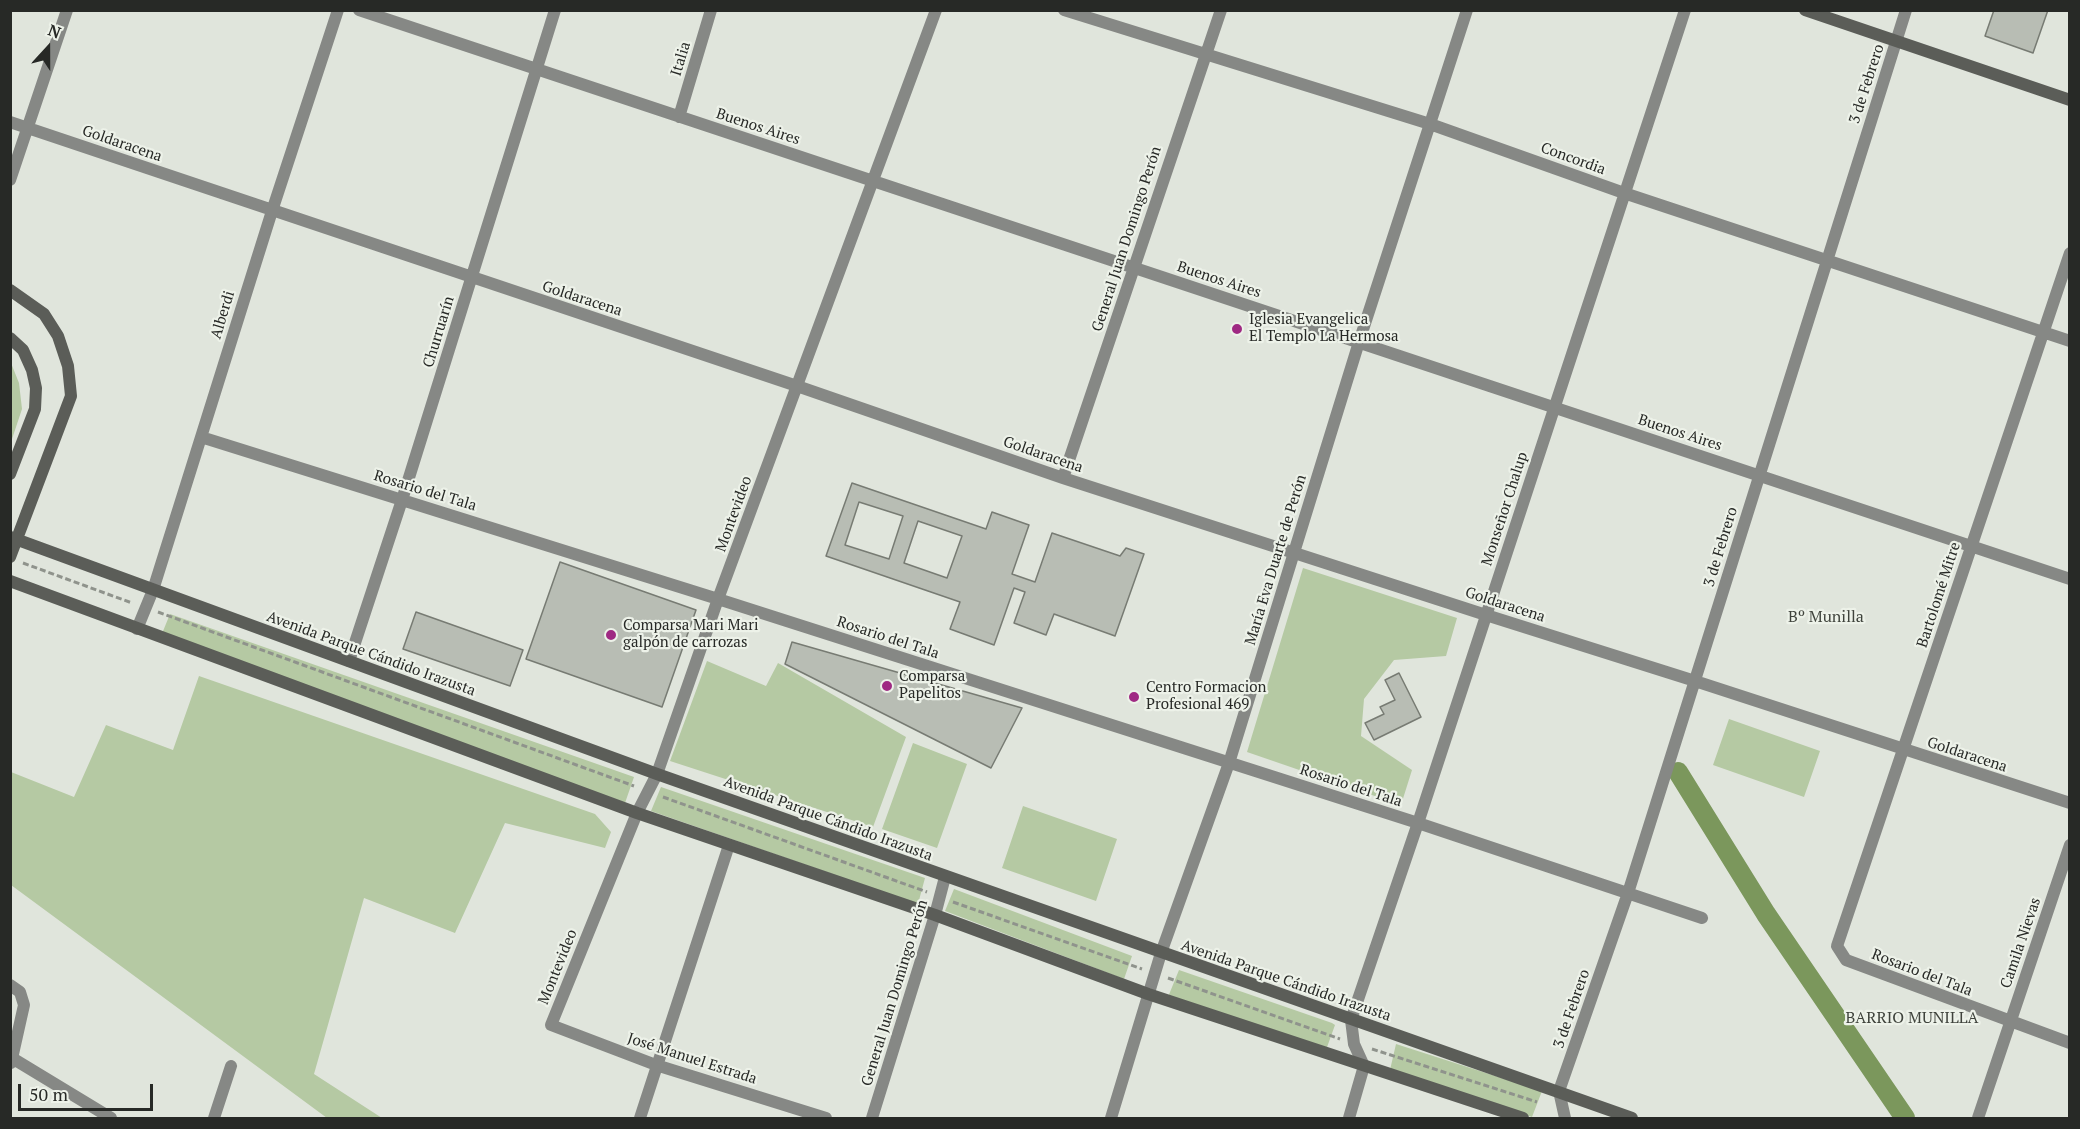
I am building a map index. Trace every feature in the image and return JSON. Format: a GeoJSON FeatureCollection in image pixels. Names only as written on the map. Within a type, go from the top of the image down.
{"type":"FeatureCollection","features":[{"type":"Feature","properties":{"kind":"main road"},"geometry":{"type":"LineString","coordinates":[[1805,10],[2070,100]]}},
{"type":"Feature","properties":{"kind":"main road"},"geometry":{"type":"LineString","coordinates":[[10,290],[44,314],[58,336],[68,366],[71,396],[14,539],[16,560]]}},
{"type":"Feature","properties":{"kind":"main road"},"geometry":{"type":"LineString","coordinates":[[10,338],[23,350],[32,370],[36,387],[34,410],[10,474]]}},
{"type":"Feature","properties":{"kind":"main road","name":"Avenida Parque Cándido Irazusta"},"geometry":{"type":"LineString","coordinates":[[14,539],[657,774],[1351,1020],[1559,1091],[1632,1119]]}},
{"type":"Feature","properties":{"kind":"main road"},"geometry":{"type":"LineString","coordinates":[[10,581],[637,813],[935,915],[1148,994],[1523,1119]]}},
{"type":"Feature","properties":{"kind":"street"},"geometry":{"type":"LineString","coordinates":[[10,180],[67,10]]}},
{"type":"Feature","properties":{"kind":"street","name":"Alberdi"},"geometry":{"type":"LineString","coordinates":[[137,629],[153,590],[338,10]]}},
{"type":"Feature","properties":{"kind":"street","name":"Buenos Aires"},"geometry":{"type":"LineString","coordinates":[[359,10],[2070,579]]}},
{"type":"Feature","properties":{"kind":"street","name":"Churruarín"},"geometry":{"type":"LineString","coordinates":[[349,661],[402,500],[555,10]]}},
{"type":"Feature","properties":{"kind":"street","name":"Italia"},"geometry":{"type":"LineString","coordinates":[[679,117],[711,10]]}},
{"type":"Feature","properties":{"kind":"street","name":"Montevideo"},"geometry":{"type":"LineString","coordinates":[[551,1025],[637,813],[657,774],[718,599],[936,10]]}},
{"type":"Feature","properties":{"kind":"street","name":"Concordia"},"geometry":{"type":"LineString","coordinates":[[1064,10],[1430,124],[1624,193],[2070,340]]}},
{"type":"Feature","properties":{"kind":"street","name":"General Juan Domingo Perón"},"geometry":{"type":"LineString","coordinates":[[1064,478],[1221,10]]}},
{"type":"Feature","properties":{"kind":"street","name":"María Eva Duarte de Perón"},"geometry":{"type":"LineString","coordinates":[[1111,1119],[1161,953],[1229,763],[1359,342],[1467,10]]}},
{"type":"Feature","properties":{"kind":"street","name":"Monseñor Chalup"},"geometry":{"type":"LineString","coordinates":[[1364,1066],[1354,1044],[1351,1020],[1685,10]]}},
{"type":"Feature","properties":{"kind":"street","name":"3 de Febrero"},"geometry":{"type":"LineString","coordinates":[[1559,1091],[1628,893],[1906,10]]}},
{"type":"Feature","properties":{"kind":"street","name":"Goldaracena"},"geometry":{"type":"LineString","coordinates":[[10,122],[1064,478],[2070,803]]}},
{"type":"Feature","properties":{"kind":"street","name":"Bartolomé Mitre"},"geometry":{"type":"LineString","coordinates":[[1838,946],[2070,253]]}},
{"type":"Feature","properties":{"kind":"street","name":"Rosario del Tala"},"geometry":{"type":"LineString","coordinates":[[201,437],[718,599],[1418,823],[1702,918]]}},
{"type":"Feature","properties":{"kind":"street"},"geometry":{"type":"LineString","coordinates":[[640,1119],[729,845]]}},
{"type":"Feature","properties":{"kind":"street","name":"Camila Nievas"},"geometry":{"type":"LineString","coordinates":[[1978,1119],[2070,845]]}},
{"type":"Feature","properties":{"kind":"street","name":"General Juan Domingo Perón"},"geometry":{"type":"LineString","coordinates":[[872,1119],[945,876]]}},
{"type":"Feature","properties":{"kind":"street","name":"Rosario del Tala"},"geometry":{"type":"LineString","coordinates":[[1838,946],[1846,960],[2010,1023],[2070,1043]]}},
{"type":"Feature","properties":{"kind":"street"},"geometry":{"type":"LineString","coordinates":[[10,986],[20,992],[24,1005],[11,1061],[111,1119]]}},
{"type":"Feature","properties":{"kind":"street","name":"José Manuel Estrada"},"geometry":{"type":"LineString","coordinates":[[551,1025],[656,1065],[826,1119]]}},
{"type":"Feature","properties":{"kind":"street"},"geometry":{"type":"LineString","coordinates":[[214,1119],[231,1066]]}},
{"type":"Feature","properties":{"kind":"street"},"geometry":{"type":"LineString","coordinates":[[1348,1119],[1364,1066]]}},
{"type":"Feature","properties":{"kind":"street"},"geometry":{"type":"LineString","coordinates":[[1559,1091],[1564,1114]]}},
{"type":"Feature","properties":{"kind":"path"},"geometry":{"type":"LineString","coordinates":[[16,560],[940,897],[1354,1044],[1564,1114]]}},
{"type":"Feature","properties":{"kind":"green space"},"geometry":{"type":"Polygon","coordinates":[[[11,363],[19,383],[22,409],[11,442],[11,363]]]}},
{"type":"Feature","properties":{"kind":"green space"},"geometry":{"type":"Polygon","coordinates":[[[1303,568],[1457,618],[1446,656],[1394,660],[1364,699],[1361,736],[1412,770],[1401,805],[1247,752],[1303,568]]]}},
{"type":"Feature","properties":{"kind":"green space"},"geometry":{"type":"Polygon","coordinates":[[[170,614],[634,777],[625,803],[159,641],[170,614]]]}},
{"type":"Feature","properties":{"kind":"green space"},"geometry":{"type":"Polygon","coordinates":[[[707,661],[766,686],[778,663],[906,737],[873,827],[670,761],[707,661]]]}},
{"type":"Feature","properties":{"kind":"green space"},"geometry":{"type":"Polygon","coordinates":[[[199,676],[595,814],[611,832],[605,848],[505,823],[455,933],[364,898],[314,1074],[382,1118],[327,1118],[11,885],[11,772],[74,797],[106,725],[173,750],[199,676]]]}},
{"type":"Feature","properties":{"kind":"green space"},"geometry":{"type":"Polygon","coordinates":[[[1729,719],[1820,751],[1804,797],[1713,765],[1729,719]]]}},
{"type":"Feature","properties":{"kind":"green space"},"geometry":{"type":"Polygon","coordinates":[[[913,743],[967,764],[937,848],[882,829],[913,743]]]}},
{"type":"Feature","properties":{"kind":"green space"},"geometry":{"type":"Polygon","coordinates":[[[661,787],[925,878],[918,904],[651,811],[661,787]]]}},
{"type":"Feature","properties":{"kind":"green space"},"geometry":{"type":"Polygon","coordinates":[[[1023,806],[1117,839],[1096,901],[1002,868],[1023,806]]]}},
{"type":"Feature","properties":{"kind":"green space"},"geometry":{"type":"Polygon","coordinates":[[[954,889],[1132,956],[1124,979],[945,911],[954,889]]]}},
{"type":"Feature","properties":{"kind":"green space"},"geometry":{"type":"Polygon","coordinates":[[[1179,970],[1332,1023],[1335,1025],[1326,1050],[1168,997],[1179,970]]]}},
{"type":"Feature","properties":{"kind":"green space"},"geometry":{"type":"Polygon","coordinates":[[[1396,1044],[1542,1091],[1532,1117],[1390,1070],[1396,1044]]]}},
{"type":"Feature","properties":{"kind":"building"},"geometry":{"type":"Polygon","coordinates":[[[1994,10],[2048,10],[2033,53],[1985,36],[1994,10]]]}},
{"type":"Feature","properties":{"kind":"building"},"geometry":{"type":"Polygon","coordinates":[[[852,483],[986,529],[992,512],[1029,525],[1012,574],[1035,582],[1052,533],[1120,556],[1126,548],[1144,554],[1115,636],[1054,614],[1046,635],[1014,623],[1025,592],[1014,588],[994,645],[950,629],[960,602],[826,556],[852,483]],[[859,502],[845,545],[889,559],[903,516],[859,502]],[[918,521],[904,563],[947,578],[962,536],[918,521]]]}},
{"type":"Feature","properties":{"kind":"building","name":"Comparsa Mari Mari galpón de carrozas"},"geometry":{"type":"Polygon","coordinates":[[[560,562],[696,610],[662,707],[526,659],[560,562]]]}},
{"type":"Feature","properties":{"kind":"building"},"geometry":{"type":"Polygon","coordinates":[[[416,612],[523,650],[510,686],[403,649],[416,612]]]}},
{"type":"Feature","properties":{"kind":"building","name":"Comparsa Papelitos"},"geometry":{"type":"Polygon","coordinates":[[[792,642],[1022,708],[991,768],[785,664],[792,642]]]}},
{"type":"Feature","properties":{"kind":"building"},"geometry":{"type":"Polygon","coordinates":[[[1399,673],[1421,717],[1374,740],[1365,723],[1384,714],[1380,707],[1395,700],[1385,680],[1399,673]]]}},
{"type":"Feature","properties":{"kind":"waterway"},"geometry":{"type":"LineString","coordinates":[[1678,772],[1766,914],[1905,1118]]}},
{"type":"Feature","properties":{"kind":"place","name":"Iglesia Evangelica El Templo La Hermosa"},"geometry":{"type":"Point","coordinates":[1237,329]}},
{"type":"Feature","properties":{"kind":"place","name":"Comparsa Mari Mari galpón de carrozas"},"geometry":{"type":"Point","coordinates":[611,635]}},
{"type":"Feature","properties":{"kind":"place","name":"Comparsa Papelitos"},"geometry":{"type":"Point","coordinates":[887,686]}},
{"type":"Feature","properties":{"kind":"place","name":"Centro Formacion Profesional 469"},"geometry":{"type":"Point","coordinates":[1134,697]}},
{"type":"Feature","properties":{"kind":"district","name":"Bº Munilla"},"geometry":{"type":"Point","coordinates":[1826,617]}},
{"type":"Feature","properties":{"kind":"district","name":"BARRIO MUNILLA"},"geometry":{"type":"Point","coordinates":[1912,1018]}}]}
